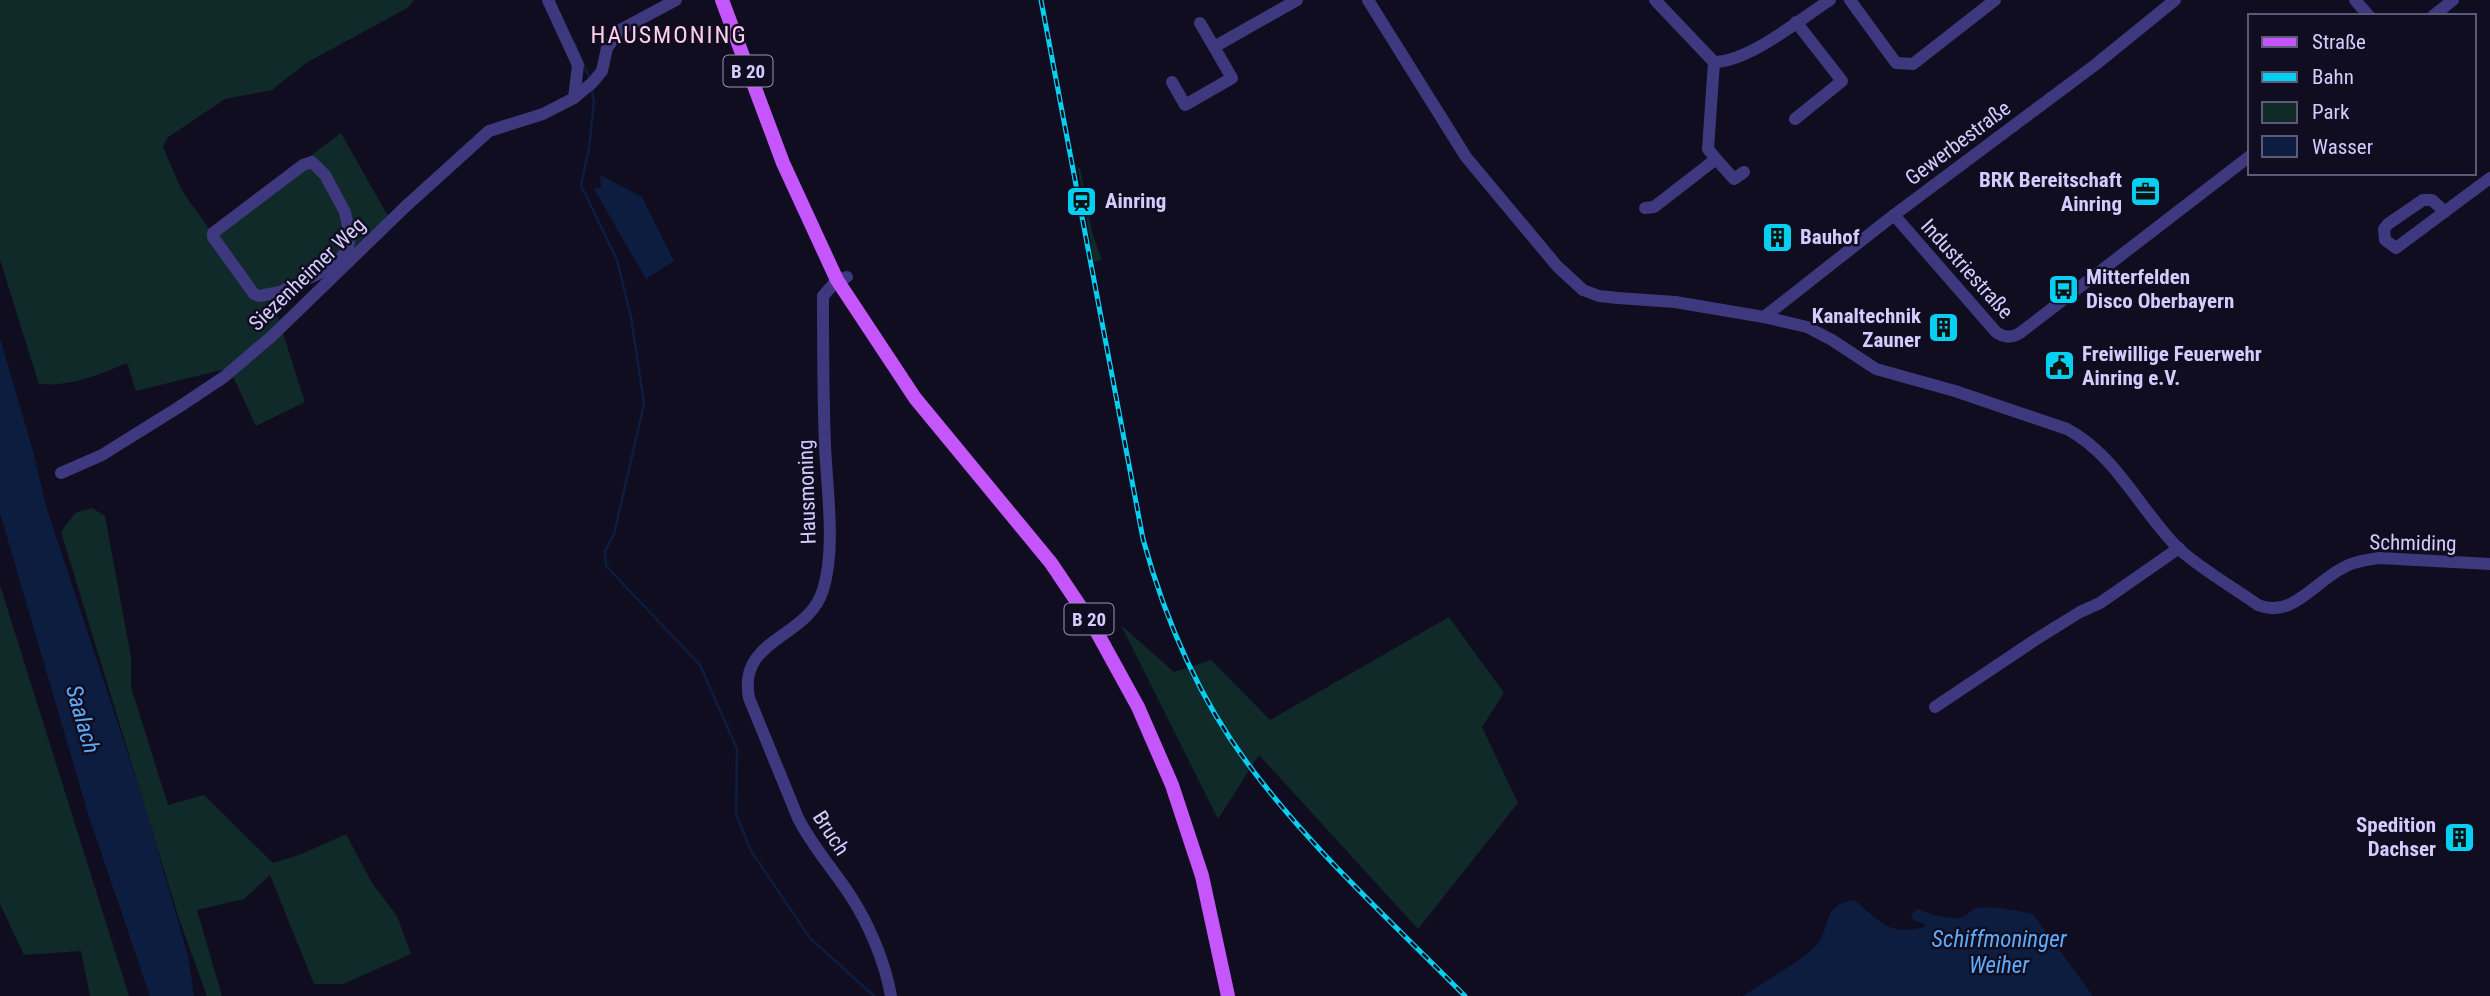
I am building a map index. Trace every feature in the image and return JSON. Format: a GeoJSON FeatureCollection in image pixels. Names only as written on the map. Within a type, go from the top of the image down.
{"type":"FeatureCollection","features":[{"type":"Feature","properties":{"kind":"main road","name":"B 20"},"geometry":{"type":"LineString","coordinates":[[722,0],[783,163],[842,279],[915,398],[1033,539],[1094,626],[1133,696],[1172,785],[1202,876],[1228,996]]}},
{"type":"Feature","properties":{"kind":"street"},"geometry":{"type":"LineString","coordinates":[[548,0],[578,65],[583,90]]}},
{"type":"Feature","properties":{"kind":"street"},"geometry":{"type":"LineString","coordinates":[[583,90],[602,71],[607,48],[620,30],[676,0]]}},
{"type":"Feature","properties":{"kind":"street"},"geometry":{"type":"LineString","coordinates":[[1214,47],[1297,0]]}},
{"type":"Feature","properties":{"kind":"street"},"geometry":{"type":"LineString","coordinates":[[1368,0],[1466,157],[1557,266],[1583,290],[1608,297],[1675,302],[1764,317],[1819,332],[1876,369],[2053,423],[2080,435],[2103,456],[2179,548],[2100,603],[2035,640],[1935,707]]}},
{"type":"Feature","properties":{"kind":"street"},"geometry":{"type":"LineString","coordinates":[[1655,0],[1714,62],[1727,62],[1752,50],[1796,22],[1812,5],[1830,0]]}},
{"type":"Feature","properties":{"kind":"street"},"geometry":{"type":"LineString","coordinates":[[1850,0],[1896,63],[1913,64],[1995,0]]}},
{"type":"Feature","properties":{"kind":"street","name":"Gewerbestraße"},"geometry":{"type":"LineString","coordinates":[[1764,317],[1894,215],[2095,65],[2175,0]]}},
{"type":"Feature","properties":{"kind":"street"},"geometry":{"type":"LineString","coordinates":[[2355,0],[2367,14]]}},
{"type":"Feature","properties":{"kind":"street"},"geometry":{"type":"LineString","coordinates":[[2435,14],[2453,0]]}},
{"type":"Feature","properties":{"kind":"street"},"geometry":{"type":"LineString","coordinates":[[1795,119],[1842,81],[1796,22]]}},
{"type":"Feature","properties":{"kind":"street"},"geometry":{"type":"LineString","coordinates":[[1172,82],[1185,105],[1232,78],[1200,23]]}},
{"type":"Feature","properties":{"kind":"street"},"geometry":{"type":"LineString","coordinates":[[1714,62],[1708,149],[1734,178],[1744,172]]}},
{"type":"Feature","properties":{"kind":"street","name":"Siezenheimer Weg"},"geometry":{"type":"LineString","coordinates":[[61,473],[102,455],[223,377],[272,336],[405,207],[489,131],[543,114],[583,90]]}},
{"type":"Feature","properties":{"kind":"street","name":"Industriestraße"},"geometry":{"type":"LineString","coordinates":[[1894,215],[1996,332],[2001,336],[2011,337],[2020,333],[2248,158]]}},
{"type":"Feature","properties":{"kind":"street"},"geometry":{"type":"LineString","coordinates":[[1645,208],[1654,207],[1716,159]]}},
{"type":"Feature","properties":{"kind":"street"},"geometry":{"type":"LineString","coordinates":[[312,162],[319,166],[338,198],[345,212],[350,237],[347,251],[332,267],[280,292],[263,297],[254,293],[213,237],[216,230],[303,164],[312,162]]}},
{"type":"Feature","properties":{"kind":"street"},"geometry":{"type":"LineString","coordinates":[[2445,212],[2432,200],[2423,200],[2388,224],[2384,229],[2385,240],[2396,248],[2445,212],[2490,178]]}},
{"type":"Feature","properties":{"kind":"street"},"geometry":{"type":"LineString","coordinates":[[350,237],[367,245]]}},
{"type":"Feature","properties":{"kind":"street","name":"Hausmoning"},"geometry":{"type":"LineString","coordinates":[[747,687],[751,663],[759,653],[802,621],[823,592],[830,558],[823,413],[823,296],[842,279]]}},
{"type":"Feature","properties":{"kind":"street","name":"Schmiding"},"geometry":{"type":"LineString","coordinates":[[2179,548],[2258,605],[2276,610],[2287,607],[2344,567],[2362,561],[2379,558],[2490,564]]}},
{"type":"Feature","properties":{"kind":"street","name":"Bruch"},"geometry":{"type":"LineString","coordinates":[[747,687],[749,698],[798,818],[860,913],[886,972],[891,996]]}},
{"type":"Feature","properties":{"kind":"green space"},"geometry":{"type":"Polygon","coordinates":[[[0,0],[414,0],[409,7],[306,63],[272,90],[225,99],[167,138],[163,147],[182,191],[210,230],[341,133],[389,218],[340,263],[271,296],[305,402],[256,426],[229,368],[136,391],[127,363],[73,382],[39,384],[0,260],[0,0]]]}},
{"type":"Feature","properties":{"kind":"green space"},"geometry":{"type":"Polygon","coordinates":[[[1078,168],[1092,232],[1102,260],[1094,262],[1078,168]]]}},
{"type":"Feature","properties":{"kind":"green space"},"geometry":{"type":"Polygon","coordinates":[[[92,508],[105,516],[131,657],[131,687],[168,805],[204,795],[273,863],[302,854],[346,834],[372,883],[397,916],[411,954],[343,984],[314,984],[270,875],[244,899],[197,910],[222,996],[207,996],[180,922],[61,532],[75,513],[92,508]]]}},
{"type":"Feature","properties":{"kind":"green space"},"geometry":{"type":"Polygon","coordinates":[[[0,585],[129,996],[90,996],[81,951],[24,955],[0,904],[0,585]]]}},
{"type":"Feature","properties":{"kind":"green space"},"geometry":{"type":"Polygon","coordinates":[[[1449,617],[1504,693],[1482,727],[1518,803],[1418,929],[1259,755],[1218,819],[1121,625],[1174,672],[1211,660],[1270,720],[1449,617]]]}},
{"type":"Feature","properties":{"kind":"water"},"geometry":{"type":"Polygon","coordinates":[[[600,175],[642,197],[674,261],[646,279],[594,189],[601,188],[600,175]]]}},
{"type":"Feature","properties":{"kind":"water","name":"Saalach"},"geometry":{"type":"Polygon","coordinates":[[[0,338],[46,506],[144,803],[188,956],[194,996],[150,996],[89,817],[0,513],[0,338]]]}},
{"type":"Feature","properties":{"kind":"water","name":"Schiffmoninger Weiher"},"geometry":{"type":"Polygon","coordinates":[[[1854,900],[1886,925],[1902,930],[1925,927],[1925,924],[1911,917],[1915,910],[1920,909],[1934,915],[1953,918],[1963,917],[1984,907],[2033,914],[2093,996],[1743,996],[1795,963],[1813,948],[1823,934],[1832,910],[1854,900]]]}},
{"type":"Feature","properties":{"kind":"waterway"},"geometry":{"type":"LineString","coordinates":[[574,42],[589,77]]}},
{"type":"Feature","properties":{"kind":"waterway"},"geometry":{"type":"LineString","coordinates":[[592,91],[594,102],[589,148],[581,185],[617,260],[631,317],[644,404],[614,534],[605,551],[606,566],[700,665],[737,749],[736,814],[751,851],[810,938],[874,996]]}},
{"type":"Feature","properties":{"kind":"railway"},"geometry":{"type":"LineString","coordinates":[[1041,0],[1143,539],[1173,628],[1214,712],[1272,795],[1352,884],[1465,996]]}},
{"type":"Feature","properties":{"kind":"place","name":"BRK Bereitschaft Ainring"},"geometry":{"type":"Point","coordinates":[2145,192]}},
{"type":"Feature","properties":{"kind":"place","name":"Ainring"},"geometry":{"type":"Point","coordinates":[1082,201]}},
{"type":"Feature","properties":{"kind":"place","name":"Bauhof"},"geometry":{"type":"Point","coordinates":[1777,237]}},
{"type":"Feature","properties":{"kind":"place","name":"Mitterfelden Disco Oberbayern"},"geometry":{"type":"Point","coordinates":[2063,289]}},
{"type":"Feature","properties":{"kind":"place","name":"Kanaltechnik Zauner"},"geometry":{"type":"Point","coordinates":[1944,328]}},
{"type":"Feature","properties":{"kind":"place","name":"Freiwillige Feuerwehr Ainring e.V."},"geometry":{"type":"Point","coordinates":[2059,366]}},
{"type":"Feature","properties":{"kind":"place","name":"Spedition Dachser"},"geometry":{"type":"Point","coordinates":[2459,837]}},
{"type":"Feature","properties":{"kind":"district","name":"HAUSMONING"},"geometry":{"type":"Point","coordinates":[669,35]}}]}
